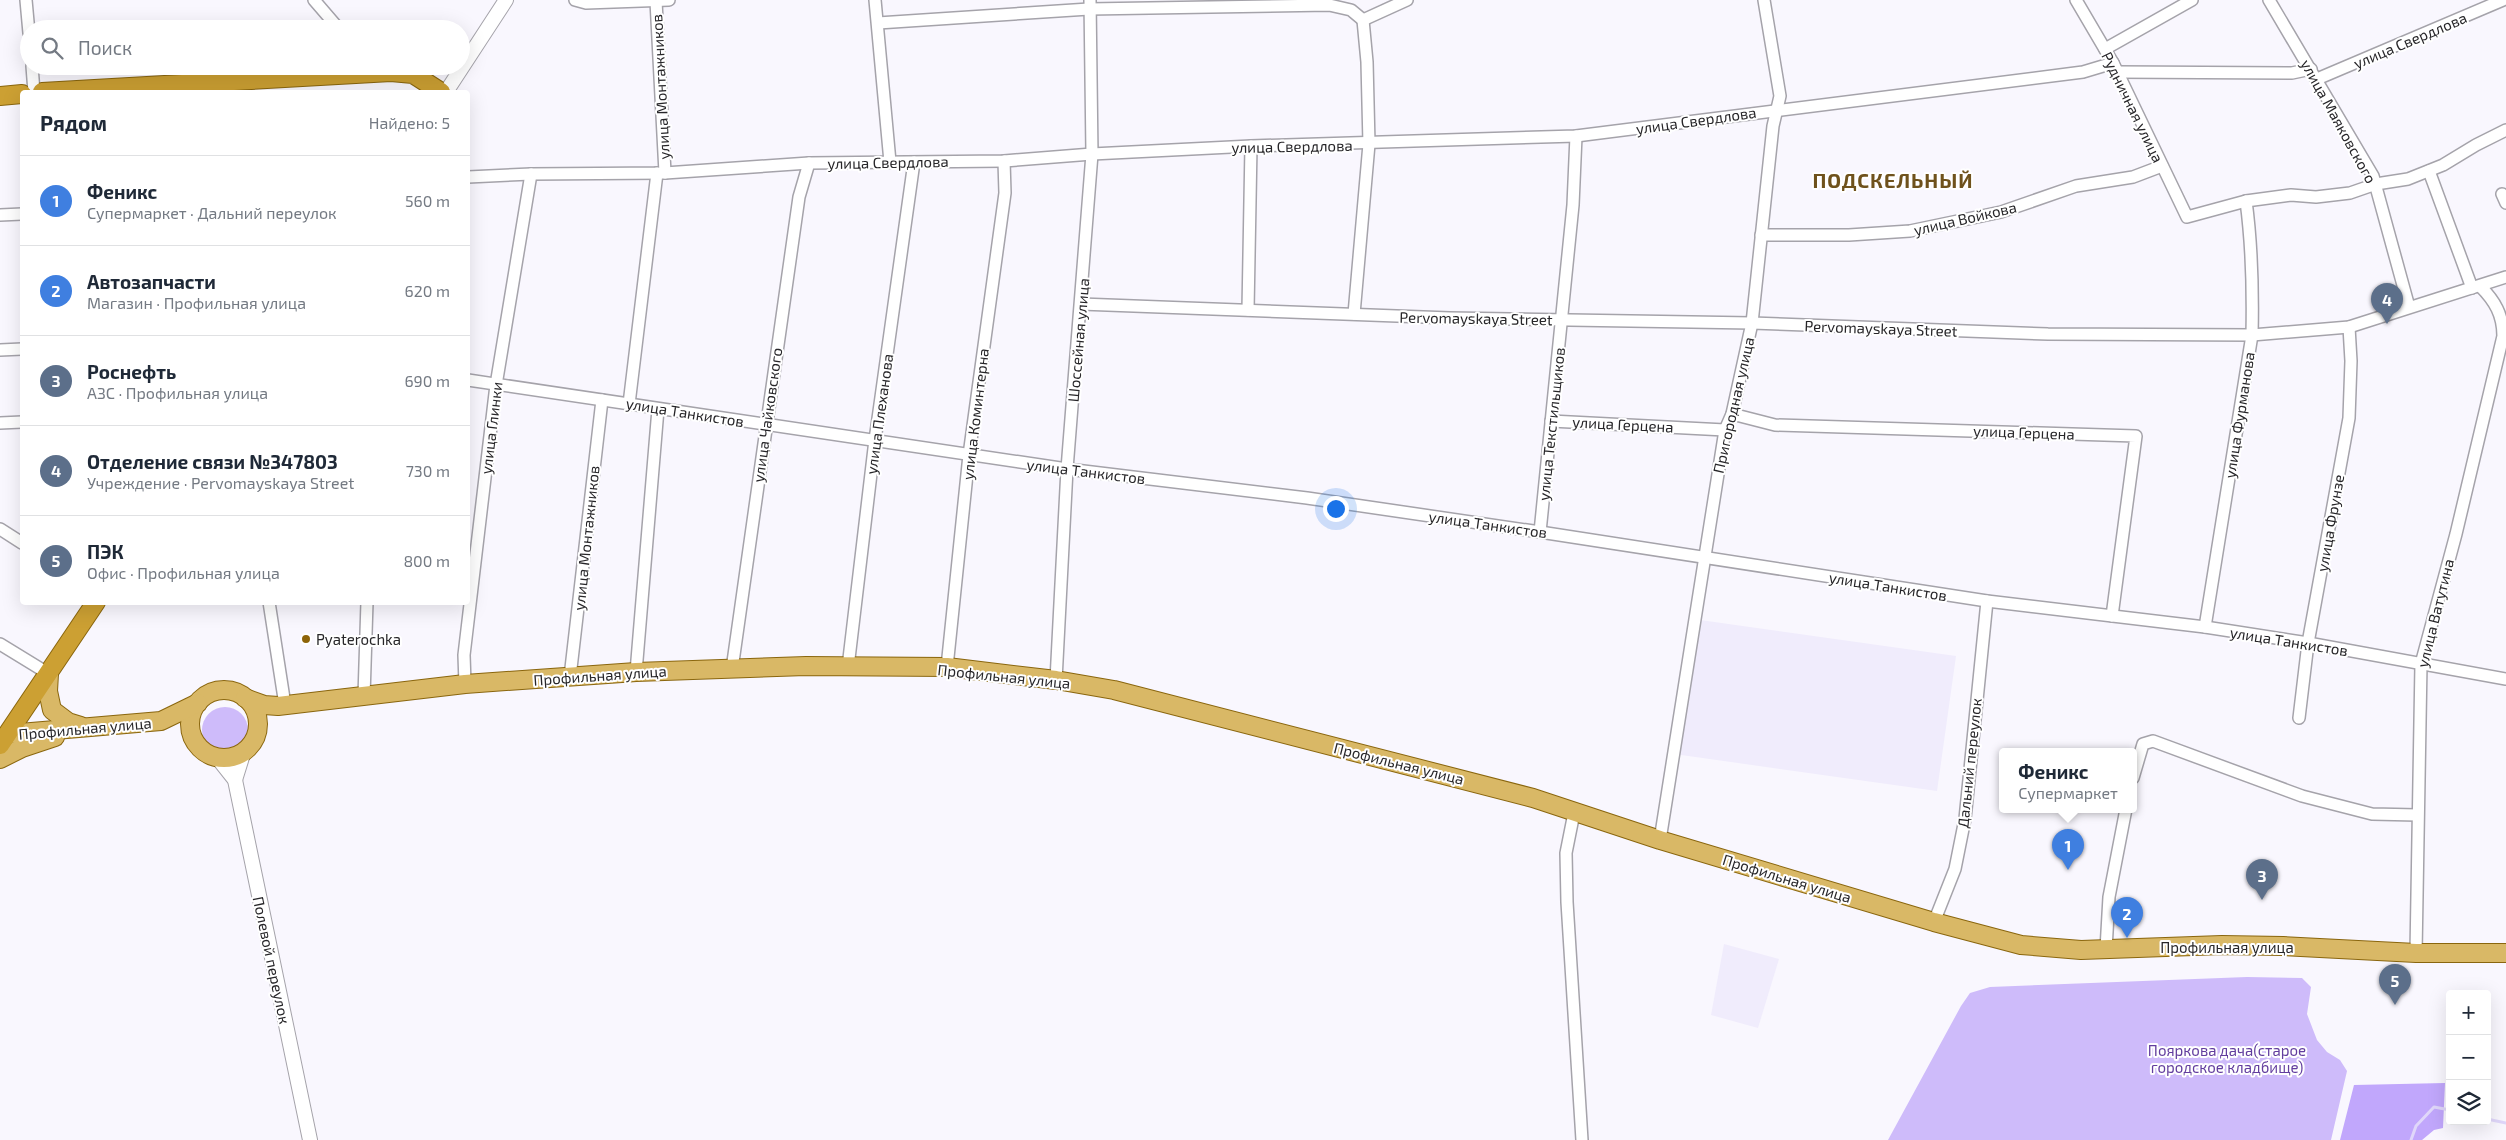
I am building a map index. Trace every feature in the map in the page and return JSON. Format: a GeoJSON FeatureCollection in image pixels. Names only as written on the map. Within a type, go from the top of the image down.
{"type":"FeatureCollection","features":[{"type":"Feature","properties":{"kind":"highway"},"geometry":{"type":"LineString","coordinates":[[72,90],[295,75]]}},
{"type":"Feature","properties":{"kind":"highway"},"geometry":{"type":"LineString","coordinates":[[415,75],[438,90]]}},
{"type":"Feature","properties":{"kind":"highway"},"geometry":{"type":"LineString","coordinates":[[0,96],[20,94]]}},
{"type":"Feature","properties":{"kind":"highway"},"geometry":{"type":"LineString","coordinates":[[6,734],[49,674],[94,605]]}},
{"type":"Feature","properties":{"kind":"main road","name":"Профильная улица"},"geometry":{"type":"LineString","coordinates":[[245,698],[264,705],[281,705],[465,684],[636,672],[848,667],[947,667],[1056,680],[1124,693],[1533,798],[1660,840],[1934,922],[2021,945],[2053,949],[2222,945],[2283,946],[2416,954],[2506,953]]}},
{"type":"Feature","properties":{"kind":"main road"},"geometry":{"type":"LineString","coordinates":[[49,674],[48,691],[52,710],[68,722],[84,727]]}},
{"type":"Feature","properties":{"kind":"main road"},"geometry":{"type":"LineString","coordinates":[[161,721],[198,703],[210,693],[221,690],[232,691],[245,698],[256,711],[257,728]]}},
{"type":"Feature","properties":{"kind":"main road"},"geometry":{"type":"LineString","coordinates":[[193,738],[191,718],[198,703]]}},
{"type":"Feature","properties":{"kind":"main road"},"geometry":{"type":"LineString","coordinates":[[161,721],[175,725],[193,738],[204,750],[216,756],[228,758],[244,751],[253,741],[257,728],[268,713],[281,705]]}},
{"type":"Feature","properties":{"kind":"main road","name":"Профильная улица"},"geometry":{"type":"LineString","coordinates":[[6,734],[161,721]]}},
{"type":"Feature","properties":{"kind":"main road"},"geometry":{"type":"LineString","coordinates":[[0,759],[22,748],[84,727]]}},
{"type":"Feature","properties":{"kind":"street"},"geometry":{"type":"LineString","coordinates":[[26,0],[28,20]]}},
{"type":"Feature","properties":{"kind":"street"},"geometry":{"type":"LineString","coordinates":[[470,55],[506,0]]}},
{"type":"Feature","properties":{"kind":"street"},"geometry":{"type":"LineString","coordinates":[[575,0],[586,4],[669,0]]}},
{"type":"Feature","properties":{"kind":"street"},"geometry":{"type":"LineString","coordinates":[[875,0],[890,162]]}},
{"type":"Feature","properties":{"kind":"street"},"geometry":{"type":"LineString","coordinates":[[1362,20],[1407,0]]}},
{"type":"Feature","properties":{"kind":"street","name":"Пригородная улица"},"geometry":{"type":"LineString","coordinates":[[1660,840],[1725,430],[1732,414],[1752,323],[1773,126],[1780,96],[1764,0]]}},
{"type":"Feature","properties":{"kind":"street","name":"Рудничная улица"},"geometry":{"type":"LineString","coordinates":[[2076,0],[2115,68],[2187,217],[2246,201]]}},
{"type":"Feature","properties":{"kind":"street"},"geometry":{"type":"LineString","coordinates":[[2105,49],[2192,0]]}},
{"type":"Feature","properties":{"kind":"street","name":"улица Маяковского"},"geometry":{"type":"LineString","coordinates":[[2269,0],[2369,168],[2376,184],[2409,307]]}},
{"type":"Feature","properties":{"kind":"street","name":"улица Свердлова"},"geometry":{"type":"LineString","coordinates":[[470,178],[531,174],[661,173],[809,163],[1004,161],[1092,154],[1252,146],[1369,144],[1576,136],[1777,109],[2115,68],[2314,74],[2490,3],[2503,0]]}},
{"type":"Feature","properties":{"kind":"street"},"geometry":{"type":"LineString","coordinates":[[316,1],[332,20]]}},
{"type":"Feature","properties":{"kind":"street","name":"улица Монтажников"},"geometry":{"type":"LineString","coordinates":[[629,404],[661,173],[656,1]]}},
{"type":"Feature","properties":{"kind":"street"},"geometry":{"type":"LineString","coordinates":[[878,23],[1090,5],[1329,5],[1341,6],[1351,10],[1362,20],[1367,62],[1369,144],[1354,314]]}},
{"type":"Feature","properties":{"kind":"street","name":"Шоссейная улица"},"geometry":{"type":"LineString","coordinates":[[1056,680],[1067,469],[1092,154],[1090,5]]}},
{"type":"Feature","properties":{"kind":"street"},"geometry":{"type":"LineString","coordinates":[[33,75],[34,90]]}},
{"type":"Feature","properties":{"kind":"street"},"geometry":{"type":"LineString","coordinates":[[447,90],[457,75]]}},
{"type":"Feature","properties":{"kind":"street"},"geometry":{"type":"LineString","coordinates":[[2246,201],[2291,195],[2316,198],[2350,193],[2376,184],[2408,179],[2429,172],[2506,130]]}},
{"type":"Feature","properties":{"kind":"street","name":"улица Текстильщиков"},"geometry":{"type":"LineString","coordinates":[[1540,532],[1573,204],[1576,136]]}},
{"type":"Feature","properties":{"kind":"street"},"geometry":{"type":"LineString","coordinates":[[1248,310],[1252,146]]}},
{"type":"Feature","properties":{"kind":"street","name":"улица Коминтерна"},"geometry":{"type":"LineString","coordinates":[[947,667],[969,455],[1005,193],[1004,161]]}},
{"type":"Feature","properties":{"kind":"street","name":"улица Плеханова"},"geometry":{"type":"LineString","coordinates":[[848,667],[875,440],[914,162]]}},
{"type":"Feature","properties":{"kind":"street","name":"улица Чайковского"},"geometry":{"type":"LineString","coordinates":[[732,669],[799,197],[809,163]]}},
{"type":"Feature","properties":{"kind":"street","name":"улица Войкова"},"geometry":{"type":"LineString","coordinates":[[1761,234],[1849,235],[1910,231],[2001,212],[2076,186],[2133,177],[2162,166]]}},
{"type":"Feature","properties":{"kind":"street"},"geometry":{"type":"LineString","coordinates":[[2429,172],[2476,287]]}},
{"type":"Feature","properties":{"kind":"street","name":"улица Глинки"},"geometry":{"type":"LineString","coordinates":[[470,604],[496,385],[531,174]]}},
{"type":"Feature","properties":{"kind":"street","name":"улица Фурманова"},"geometry":{"type":"LineString","coordinates":[[2205,628],[2252,335],[2251,239],[2246,201]]}},
{"type":"Feature","properties":{"kind":"street"},"geometry":{"type":"LineString","coordinates":[[0,215],[20,214]]}},
{"type":"Feature","properties":{"kind":"street","name":"Pervomayskaya Street"},"geometry":{"type":"LineString","coordinates":[[1081,304],[1561,320],[1752,323],[2048,334],[2252,335],[2350,326],[2506,277]]}},
{"type":"Feature","properties":{"kind":"street","name":"улица Ватутина"},"geometry":{"type":"LineString","coordinates":[[2416,954],[2421,664],[2480,436],[2500,352],[2504,320],[2495,301],[2476,287]]}},
{"type":"Feature","properties":{"kind":"street","name":"улица Фрунзе"},"geometry":{"type":"LineString","coordinates":[[2299,718],[2308,643],[2349,418],[2350,326]]}},
{"type":"Feature","properties":{"kind":"street"},"geometry":{"type":"LineString","coordinates":[[0,350],[20,349]]}},
{"type":"Feature","properties":{"kind":"street","name":"улица Танкистов"},"geometry":{"type":"LineString","coordinates":[[470,380],[1067,469],[1307,498],[1987,601],[2205,628],[2308,643],[2506,679]]}},
{"type":"Feature","properties":{"kind":"street","name":"улица Монтажников"},"geometry":{"type":"LineString","coordinates":[[570,677],[602,400]]}},
{"type":"Feature","properties":{"kind":"street"},"geometry":{"type":"LineString","coordinates":[[636,672],[658,409]]}},
{"type":"Feature","properties":{"kind":"street","name":"улица Герцена"},"geometry":{"type":"LineString","coordinates":[[1732,414],[1775,425],[2136,436],[2112,616]]}},
{"type":"Feature","properties":{"kind":"street","name":"улица Герцена"},"geometry":{"type":"LineString","coordinates":[[1551,421],[1725,430]]}},
{"type":"Feature","properties":{"kind":"street"},"geometry":{"type":"LineString","coordinates":[[0,423],[20,423]]}},
{"type":"Feature","properties":{"kind":"street"},"geometry":{"type":"LineString","coordinates":[[0,529],[20,542]]}},
{"type":"Feature","properties":{"kind":"street","name":"Дальний переулок"},"geometry":{"type":"LineString","coordinates":[[1934,922],[1955,869],[1965,819],[1987,601]]}},
{"type":"Feature","properties":{"kind":"street"},"geometry":{"type":"LineString","coordinates":[[269,605],[281,705]]}},
{"type":"Feature","properties":{"kind":"street"},"geometry":{"type":"LineString","coordinates":[[364,696],[367,605]]}},
{"type":"Feature","properties":{"kind":"street","name":"улица Глинки"},"geometry":{"type":"LineString","coordinates":[[465,684],[464,655],[470,605]]}},
{"type":"Feature","properties":{"kind":"street"},"geometry":{"type":"LineString","coordinates":[[0,644],[49,674]]}},
{"type":"Feature","properties":{"kind":"street"},"geometry":{"type":"LineString","coordinates":[[2137,764],[2143,744],[2153,741],[2302,796],[2372,814],[2417,815]]}},
{"type":"Feature","properties":{"kind":"street"},"geometry":{"type":"LineString","coordinates":[[235,780],[244,751]]}},
{"type":"Feature","properties":{"kind":"street"},"geometry":{"type":"LineString","coordinates":[[216,756],[235,780]]}},
{"type":"Feature","properties":{"kind":"street","name":"Полевой переулок"},"geometry":{"type":"LineString","coordinates":[[235,780],[310,1140]]}},
{"type":"Feature","properties":{"kind":"street"},"geometry":{"type":"LineString","coordinates":[[1574,813],[1566,852],[1567,902],[1582,1140]]}},
{"type":"Feature","properties":{"kind":"street"},"geometry":{"type":"LineString","coordinates":[[2106,949],[2109,898],[2125,813]]}},
{"type":"Feature","properties":{"kind":"shaded area"},"geometry":{"type":"Polygon","coordinates":[[[1693,619],[1956,656],[1937,791],[1674,754],[1693,619]]]}},
{"type":"Feature","properties":{"kind":"shaded area"},"geometry":{"type":"Polygon","coordinates":[[[1724,944],[1779,959],[1758,1028],[1711,1015],[1724,944]]]}},
{"type":"Feature","properties":{"kind":"shaded area"},"geometry":{"type":"Polygon","coordinates":[[[2445,1083],[2443,1128],[2434,1130],[2422,1140],[2340,1140],[2354,1085],[2445,1083]]]}},
{"type":"Feature","properties":{"kind":"green space"},"geometry":{"type":"Polygon","coordinates":[[[220,707],[230,707],[244,717],[248,730],[244,743],[238,749],[230,753],[220,753],[206,743],[202,735],[202,725],[212,711],[220,707]]]}},
{"type":"Feature","properties":{"kind":"green space","name":"Пояркова дача(старое городское кладбище)"},"geometry":{"type":"Polygon","coordinates":[[[2247,977],[2302,978],[2311,987],[2307,1014],[2317,1040],[2327,1052],[2340,1060],[2347,1071],[2331,1140],[1888,1140],[1961,1006],[1970,993],[1990,987],[2247,977]]]}},
{"type":"Feature","properties":{"kind":"waterway"},"geometry":{"type":"LineString","coordinates":[[2411,1140],[2416,1126],[2434,1107],[2446,1109]]}},
{"type":"Feature","properties":{"kind":"waterway"},"geometry":{"type":"LineString","coordinates":[[2491,1120],[2506,1123]]}},
{"type":"Feature","properties":{"kind":"place","name":"Отделение связи №347803"},"geometry":{"type":"Point","coordinates":[2387,324]}},
{"type":"Feature","properties":{"kind":"place","name":"Pyaterochka"},"geometry":{"type":"Point","coordinates":[306,639]}},
{"type":"Feature","properties":{"kind":"place","name":"Феникс"},"geometry":{"type":"Point","coordinates":[2068,870]}},
{"type":"Feature","properties":{"kind":"place","name":"Роснефть"},"geometry":{"type":"Point","coordinates":[2262,900]}},
{"type":"Feature","properties":{"kind":"place","name":"Автозапчасти"},"geometry":{"type":"Point","coordinates":[2127,938]}},
{"type":"Feature","properties":{"kind":"place","name":"ПЭК"},"geometry":{"type":"Point","coordinates":[2395,1005]}},
{"type":"Feature","properties":{"kind":"district","name":"ПОДСКЕЛЬНЫЙ"},"geometry":{"type":"Point","coordinates":[1893,180]}}]}
